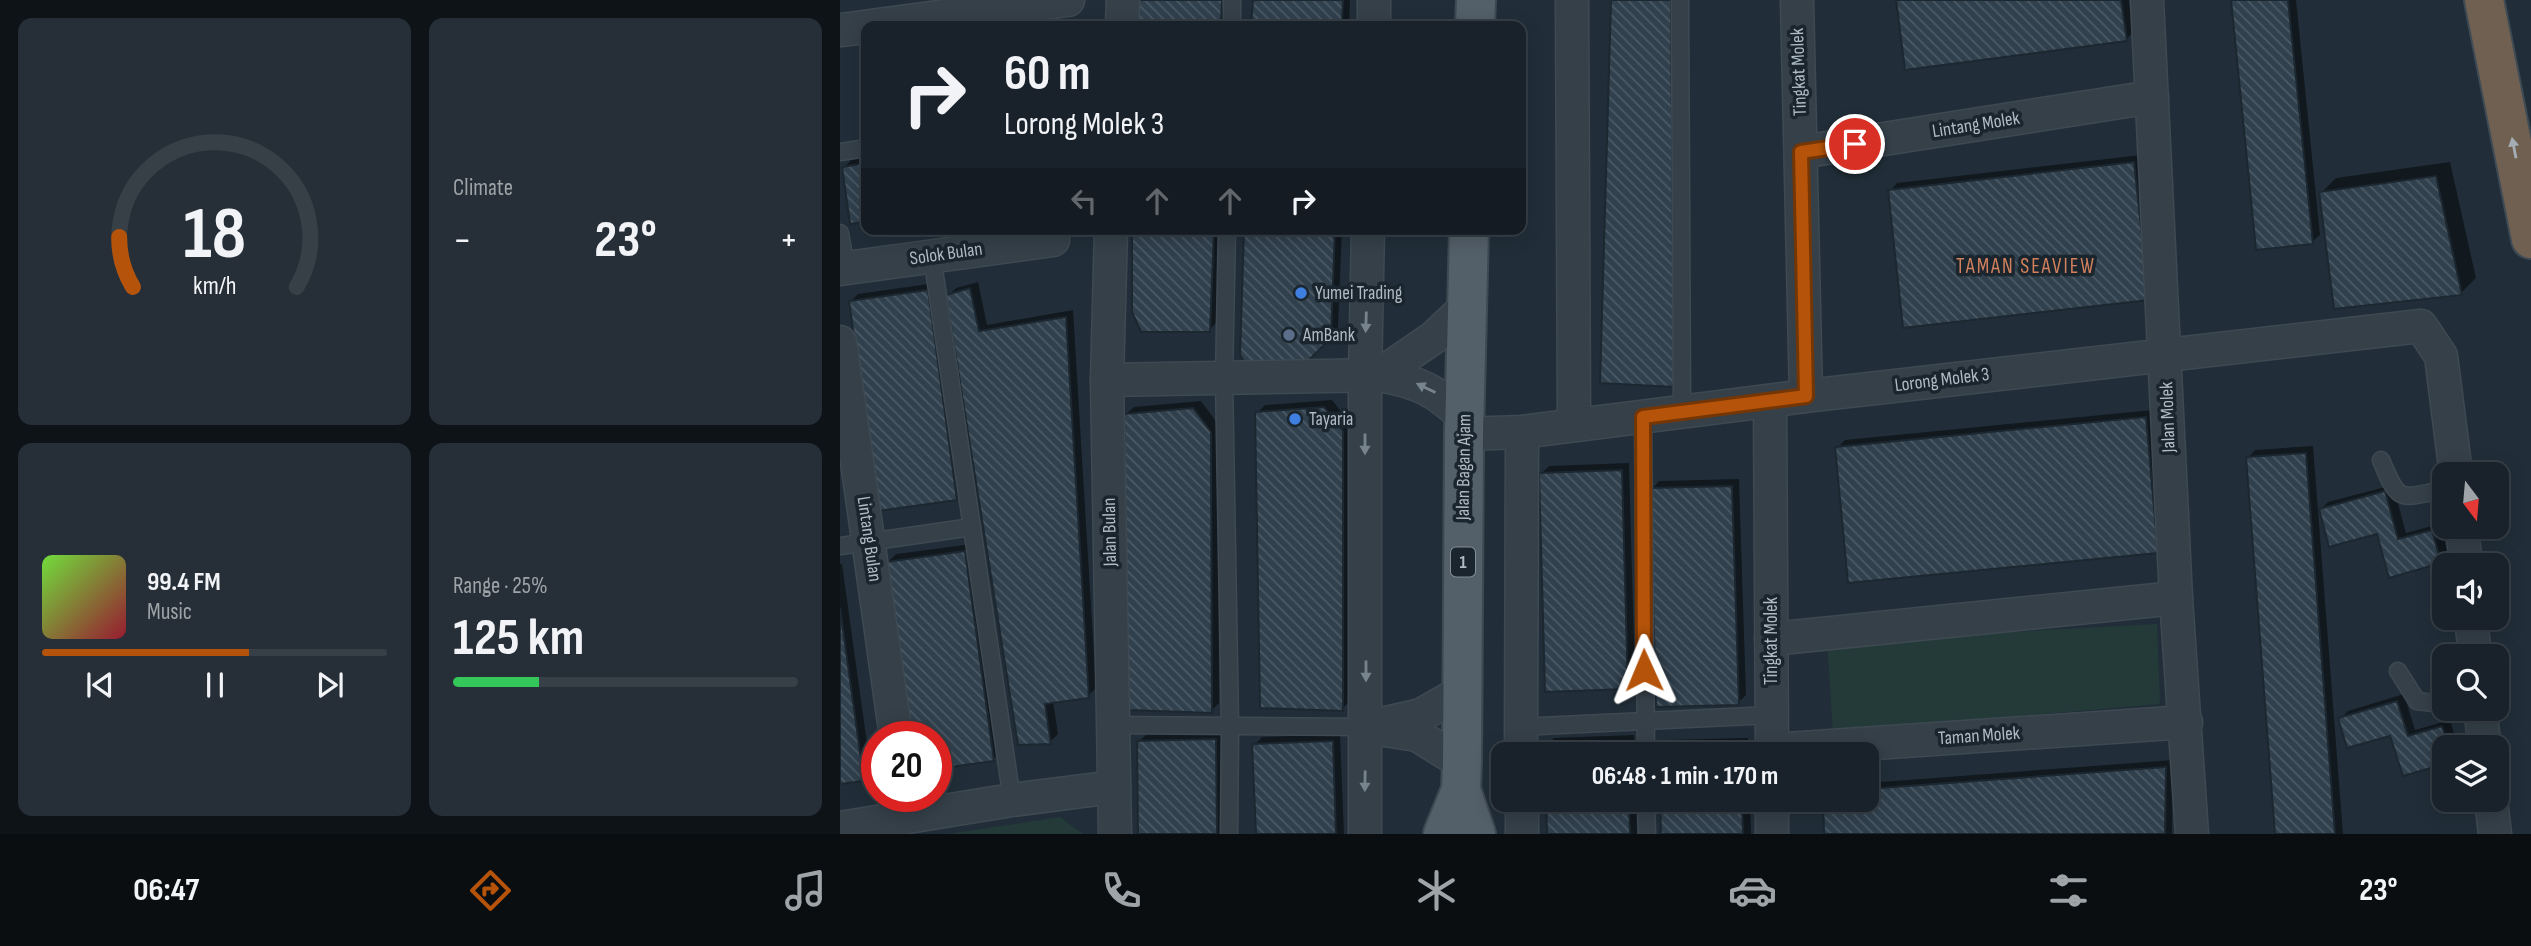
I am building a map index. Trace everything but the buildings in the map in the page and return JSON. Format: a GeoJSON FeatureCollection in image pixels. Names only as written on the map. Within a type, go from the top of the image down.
{"type":"FeatureCollection","features":[{"type":"Feature","properties":{"kind":"highway"},"geometry":{"type":"LineString","coordinates":[[2484,0],[2531,240]]}},
{"type":"Feature","properties":{"kind":"main road"},"geometry":{"type":"LineString","coordinates":[[1475,21],[1476,0]]}},
{"type":"Feature","properties":{"kind":"main road","name":"Jalan Bagan Ajam"},"geometry":{"type":"LineString","coordinates":[[1469,235],[1461,776],[1476,834]]}},
{"type":"Feature","properties":{"kind":"main road","name":"Jalan Bagan Ajam"},"geometry":{"type":"LineString","coordinates":[[1443,834],[1461,776]]}},
{"type":"Feature","properties":{"kind":"street"},"geometry":{"type":"LineString","coordinates":[[912,21],[1068,0]]}},
{"type":"Feature","properties":{"kind":"street"},"geometry":{"type":"LineString","coordinates":[[1122,21],[1123,0]]}},
{"type":"Feature","properties":{"kind":"street"},"geometry":{"type":"LineString","coordinates":[[1374,0],[1374,21]]}},
{"type":"Feature","properties":{"kind":"street"},"geometry":{"type":"LineString","coordinates":[[1572,0],[1574,425]]}},
{"type":"Feature","properties":{"kind":"street","name":"Tingkat Molek"},"geometry":{"type":"LineString","coordinates":[[1797,0],[1806,396]]}},
{"type":"Feature","properties":{"kind":"street","name":"Jalan Molek"},"geometry":{"type":"LineString","coordinates":[[2147,0],[2176,598],[2192,834]]}},
{"type":"Feature","properties":{"kind":"street"},"geometry":{"type":"LineString","coordinates":[[840,30],[861,28]]}},
{"type":"Feature","properties":{"kind":"street","name":"Lintang Molek"},"geometry":{"type":"LineString","coordinates":[[1801,152],[2152,97]]}},
{"type":"Feature","properties":{"kind":"street","name":"Jalan Bulan"},"geometry":{"type":"LineString","coordinates":[[1111,235],[1107,380],[1115,834]]}},
{"type":"Feature","properties":{"kind":"street"},"geometry":{"type":"LineString","coordinates":[[1365,834],[1372,376],[1368,235]]}},
{"type":"Feature","properties":{"kind":"street","name":"Solok Bulan"},"geometry":{"type":"LineString","coordinates":[[843,269],[1053,240]]}},
{"type":"Feature","properties":{"kind":"street"},"geometry":{"type":"LineString","coordinates":[[1372,376],[1433,338],[1466,307]]}},
{"type":"Feature","properties":{"kind":"street","name":"Lorong Molek 3"},"geometry":{"type":"LineString","coordinates":[[1464,426],[1522,432],[2166,353],[2421,326],[2441,356],[2454,462]]}},
{"type":"Feature","properties":{"kind":"street","name":"Lintang Bulan"},"geometry":{"type":"LineString","coordinates":[[840,342],[855,544],[893,721]]}},
{"type":"Feature","properties":{"kind":"street"},"geometry":{"type":"LineString","coordinates":[[1107,380],[1372,376],[1408,380],[1440,395],[1464,426]]}},
{"type":"Feature","properties":{"kind":"street","name":"Tingkat Molek"},"geometry":{"type":"LineString","coordinates":[[1770,401],[1772,742]]}},
{"type":"Feature","properties":{"kind":"street"},"geometry":{"type":"LineString","coordinates":[[1521,741],[1522,432]]}},
{"type":"Feature","properties":{"kind":"street"},"geometry":{"type":"LineString","coordinates":[[1771,639],[2176,598]]}},
{"type":"Feature","properties":{"kind":"street"},"geometry":{"type":"LineString","coordinates":[[1366,727],[1421,715],[1463,691]]}},
{"type":"Feature","properties":{"kind":"street","name":"Taman Molek"},"geometry":{"type":"LineString","coordinates":[[1879,744],[2186,722]]}},
{"type":"Feature","properties":{"kind":"street"},"geometry":{"type":"LineString","coordinates":[[1366,727],[1417,735],[1461,776]]}},
{"type":"Feature","properties":{"kind":"street"},"geometry":{"type":"LineString","coordinates":[[952,804],[1012,800],[1114,787]]}},
{"type":"Feature","properties":{"kind":"street"},"geometry":{"type":"LineString","coordinates":[[840,828],[890,812]]}},
{"type":"Feature","properties":{"kind":"street"},"geometry":{"type":"LineString","coordinates":[[1521,812],[1522,834]]}},
{"type":"Feature","properties":{"kind":"street"},"geometry":{"type":"LineString","coordinates":[[1772,812],[1772,834]]}},
{"type":"Feature","properties":{"kind":"street"},"geometry":{"type":"LineString","coordinates":[[2492,812],[2495,834]]}},
{"type":"Feature","properties":{"kind":"lane"},"geometry":{"type":"LineString","coordinates":[[1232,0],[1232,21]]}},
{"type":"Feature","properties":{"kind":"lane"},"geometry":{"type":"LineString","coordinates":[[1680,0],[1682,412]]}},
{"type":"Feature","properties":{"kind":"lane"},"geometry":{"type":"LineString","coordinates":[[840,152],[861,149]]}},
{"type":"Feature","properties":{"kind":"lane"},"geometry":{"type":"LineString","coordinates":[[840,233],[843,269]]}},
{"type":"Feature","properties":{"kind":"lane"},"geometry":{"type":"LineString","coordinates":[[1227,235],[1224,378],[1230,726],[1229,834]]}},
{"type":"Feature","properties":{"kind":"lane"},"geometry":{"type":"LineString","coordinates":[[932,256],[1012,800]]}},
{"type":"Feature","properties":{"kind":"lane"},"geometry":{"type":"LineString","coordinates":[[1643,417],[1646,742]]}},
{"type":"Feature","properties":{"kind":"lane"},"geometry":{"type":"LineString","coordinates":[[2381,460],[2394,491],[2403,497],[2432,492]]}},
{"type":"Feature","properties":{"kind":"lane"},"geometry":{"type":"LineString","coordinates":[[855,544],[972,527]]}},
{"type":"Feature","properties":{"kind":"lane"},"geometry":{"type":"LineString","coordinates":[[2398,671],[2417,701],[2432,703]]}},
{"type":"Feature","properties":{"kind":"lane"},"geometry":{"type":"LineString","coordinates":[[1521,741],[1645,721],[1772,715]]}},
{"type":"Feature","properties":{"kind":"lane"},"geometry":{"type":"LineString","coordinates":[[1113,725],[1366,727]]}},
{"type":"Feature","properties":{"kind":"lane"},"geometry":{"type":"LineString","coordinates":[[1646,812],[1647,834]]}},
{"type":"Feature","properties":{"kind":"green space"},"geometry":{"type":"Polygon","coordinates":[[[2157,624],[2160,704],[1833,732],[1827,642],[2157,624]]]}},
{"type":"Feature","properties":{"kind":"green space"},"geometry":{"type":"Polygon","coordinates":[[[1060,817],[1083,834],[948,834],[1060,817]]]}},
{"type":"Feature","properties":{"kind":"place","name":"Yumei Trading"},"geometry":{"type":"Point","coordinates":[1301,293]}},
{"type":"Feature","properties":{"kind":"place","name":"AmBank"},"geometry":{"type":"Point","coordinates":[1289,335]}},
{"type":"Feature","properties":{"kind":"place","name":"Tayaria"},"geometry":{"type":"Point","coordinates":[1295,419]}},
{"type":"Feature","properties":{"kind":"district","name":"TAMAN SEAVIEW"},"geometry":{"type":"Point","coordinates":[2026,266]}},
{"type":"Feature","properties":{"kind":"route"},"geometry":{"type":"LineString","coordinates":[[1644,670],[1643,417],[1806,396],[1801,152],[1855,144]]}}]}
